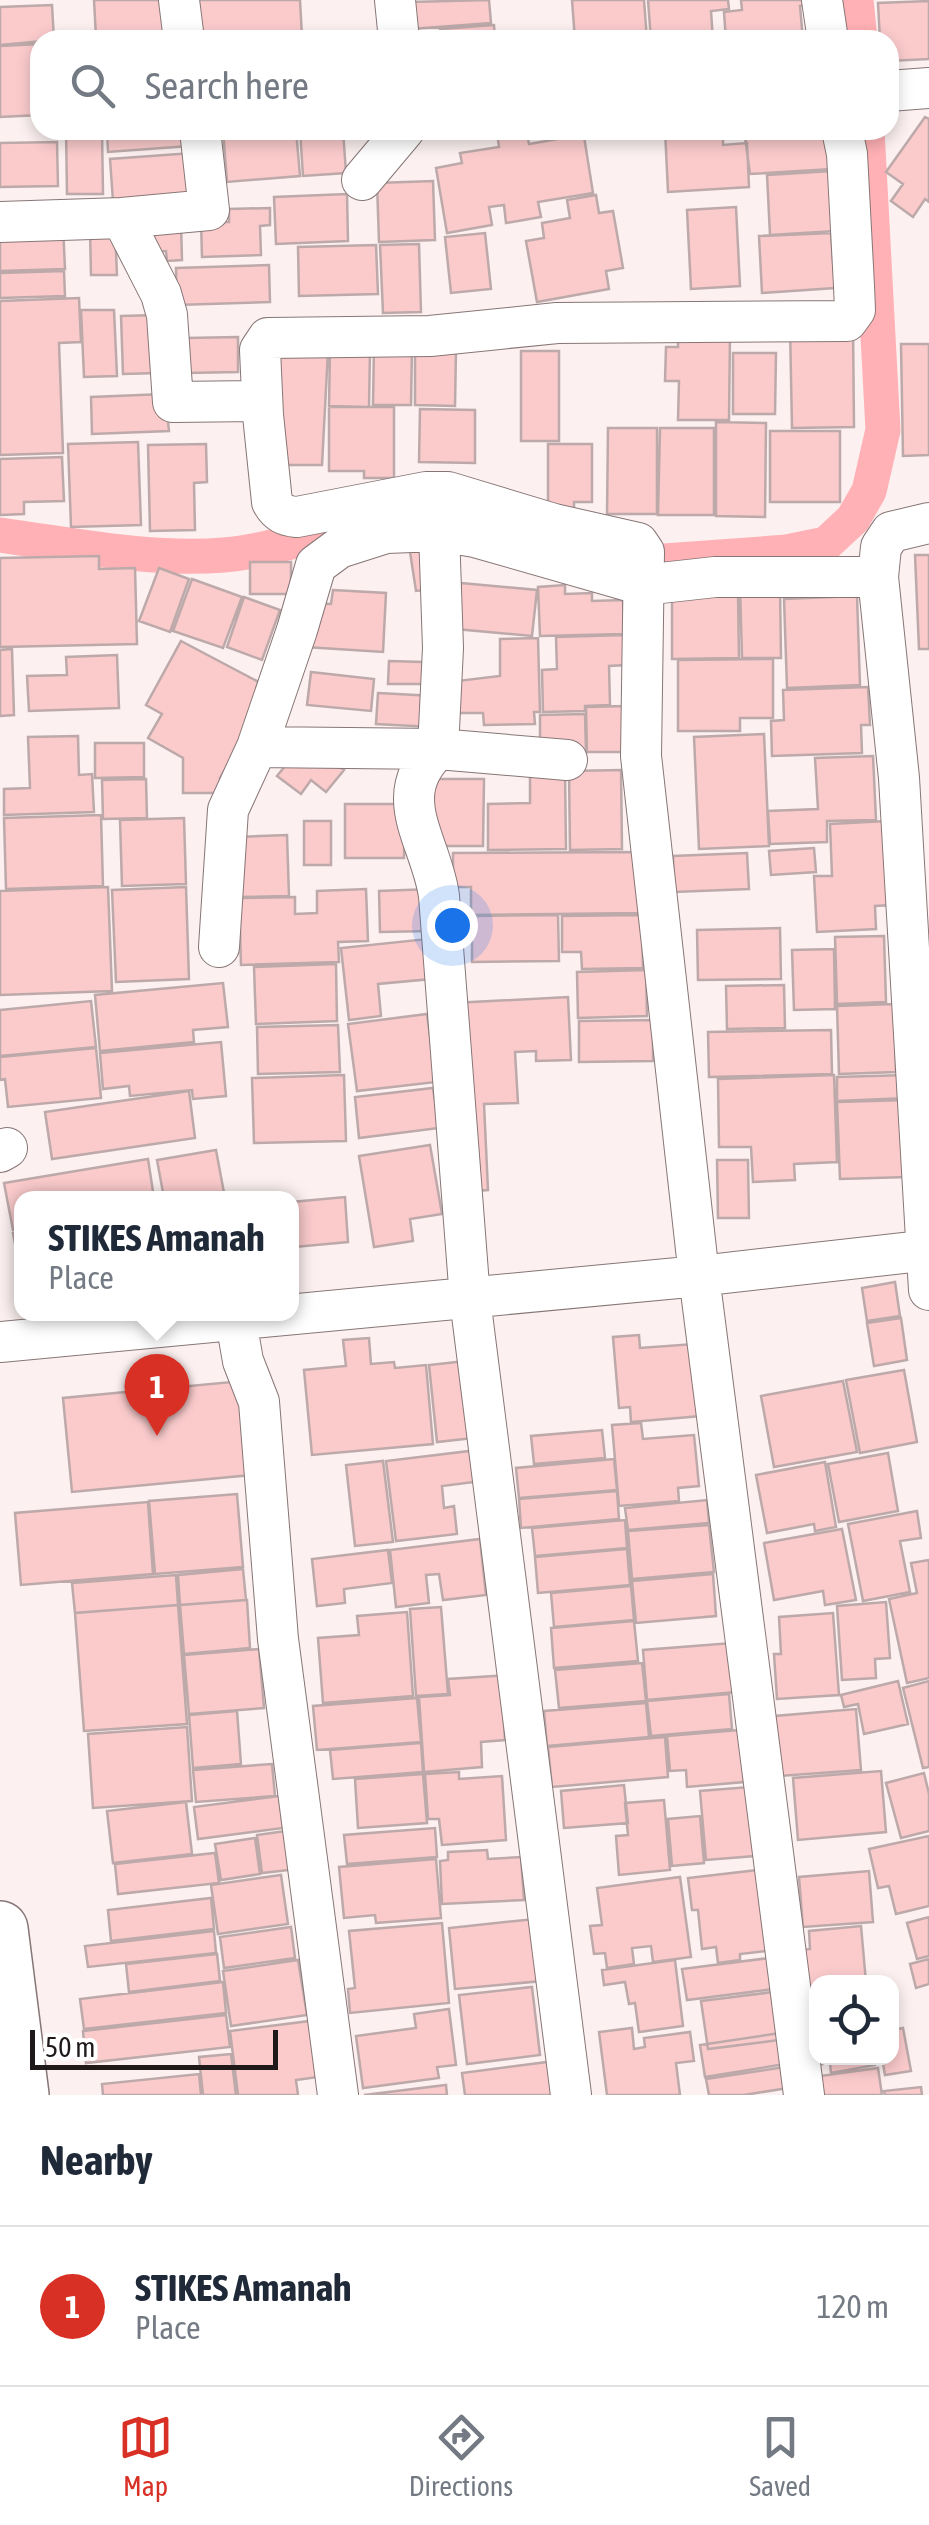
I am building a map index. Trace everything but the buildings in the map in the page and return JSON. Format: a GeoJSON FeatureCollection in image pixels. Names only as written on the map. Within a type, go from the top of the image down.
{"type":"FeatureCollection","features":[{"type":"Feature","properties":{"kind":"main road"},"geometry":{"type":"LineString","coordinates":[[0,1929],[21,2095]]}},
{"type":"Feature","properties":{"kind":"street"},"geometry":{"type":"LineString","coordinates":[[178,0],[182,30]]}},
{"type":"Feature","properties":{"kind":"street"},"geometry":{"type":"LineString","coordinates":[[395,0],[397,30]]}},
{"type":"Feature","properties":{"kind":"street"},"geometry":{"type":"LineString","coordinates":[[822,0],[826,30]]}},
{"type":"Feature","properties":{"kind":"street"},"geometry":{"type":"LineString","coordinates":[[899,90],[929,88]]}},
{"type":"Feature","properties":{"kind":"street"},"geometry":{"type":"LineString","coordinates":[[0,222],[209,210],[201,140]]}},
{"type":"Feature","properties":{"kind":"street"},"geometry":{"type":"LineString","coordinates":[[362,180],[396,140]]}},
{"type":"Feature","properties":{"kind":"street"},"geometry":{"type":"LineString","coordinates":[[804,2095],[699,1276],[641,756],[644,571],[632,540],[554,524],[448,492],[426,492],[297,517],[276,510],[272,502],[260,350],[268,338],[278,336],[430,336],[557,324],[847,321],[855,310],[844,140]]}},
{"type":"Feature","properties":{"kind":"street"},"geometry":{"type":"LineString","coordinates":[[122,218],[161,294],[167,315],[174,402],[262,401]]}},
{"type":"Feature","properties":{"kind":"street"},"geometry":{"type":"LineString","coordinates":[[929,523],[891,532],[882,547],[878,577],[914,776],[929,1290]]}},
{"type":"Feature","properties":{"kind":"street"},"geometry":{"type":"LineString","coordinates":[[439,531],[443,648],[438,749],[422,763],[414,782],[414,809],[436,873],[439,896],[470,1299],[571,2095]]}},
{"type":"Feature","properties":{"kind":"street"},"geometry":{"type":"LineString","coordinates":[[219,947],[228,810],[256,747],[316,565],[338,548],[386,533],[439,531],[644,571],[714,577],[878,577]]}},
{"type":"Feature","properties":{"kind":"street"},"geometry":{"type":"LineString","coordinates":[[256,747],[438,749],[567,760]]}},
{"type":"Feature","properties":{"kind":"street"},"geometry":{"type":"LineString","coordinates":[[299,1315],[927,1250]]}},
{"type":"Feature","properties":{"kind":"street"},"geometry":{"type":"LineString","coordinates":[[0,1342],[236,1321],[243,1361],[259,1402],[278,1639],[338,2095]]}},
{"type":"Feature","properties":{"kind":"waterway"},"geometry":{"type":"LineString","coordinates":[[856,0],[859,30]]}},
{"type":"Feature","properties":{"kind":"waterway"},"geometry":{"type":"LineString","coordinates":[[616,559],[665,561],[787,552],[826,544],[853,519],[869,491],[883,430],[868,140]]}},
{"type":"Feature","properties":{"kind":"waterway"},"geometry":{"type":"LineString","coordinates":[[0,535],[112,551],[224,555],[260,550],[367,521]]}},
{"type":"Feature","properties":{"kind":"place","name":"STIKES Amanah"},"geometry":{"type":"Point","coordinates":[157,1436]}}]}
